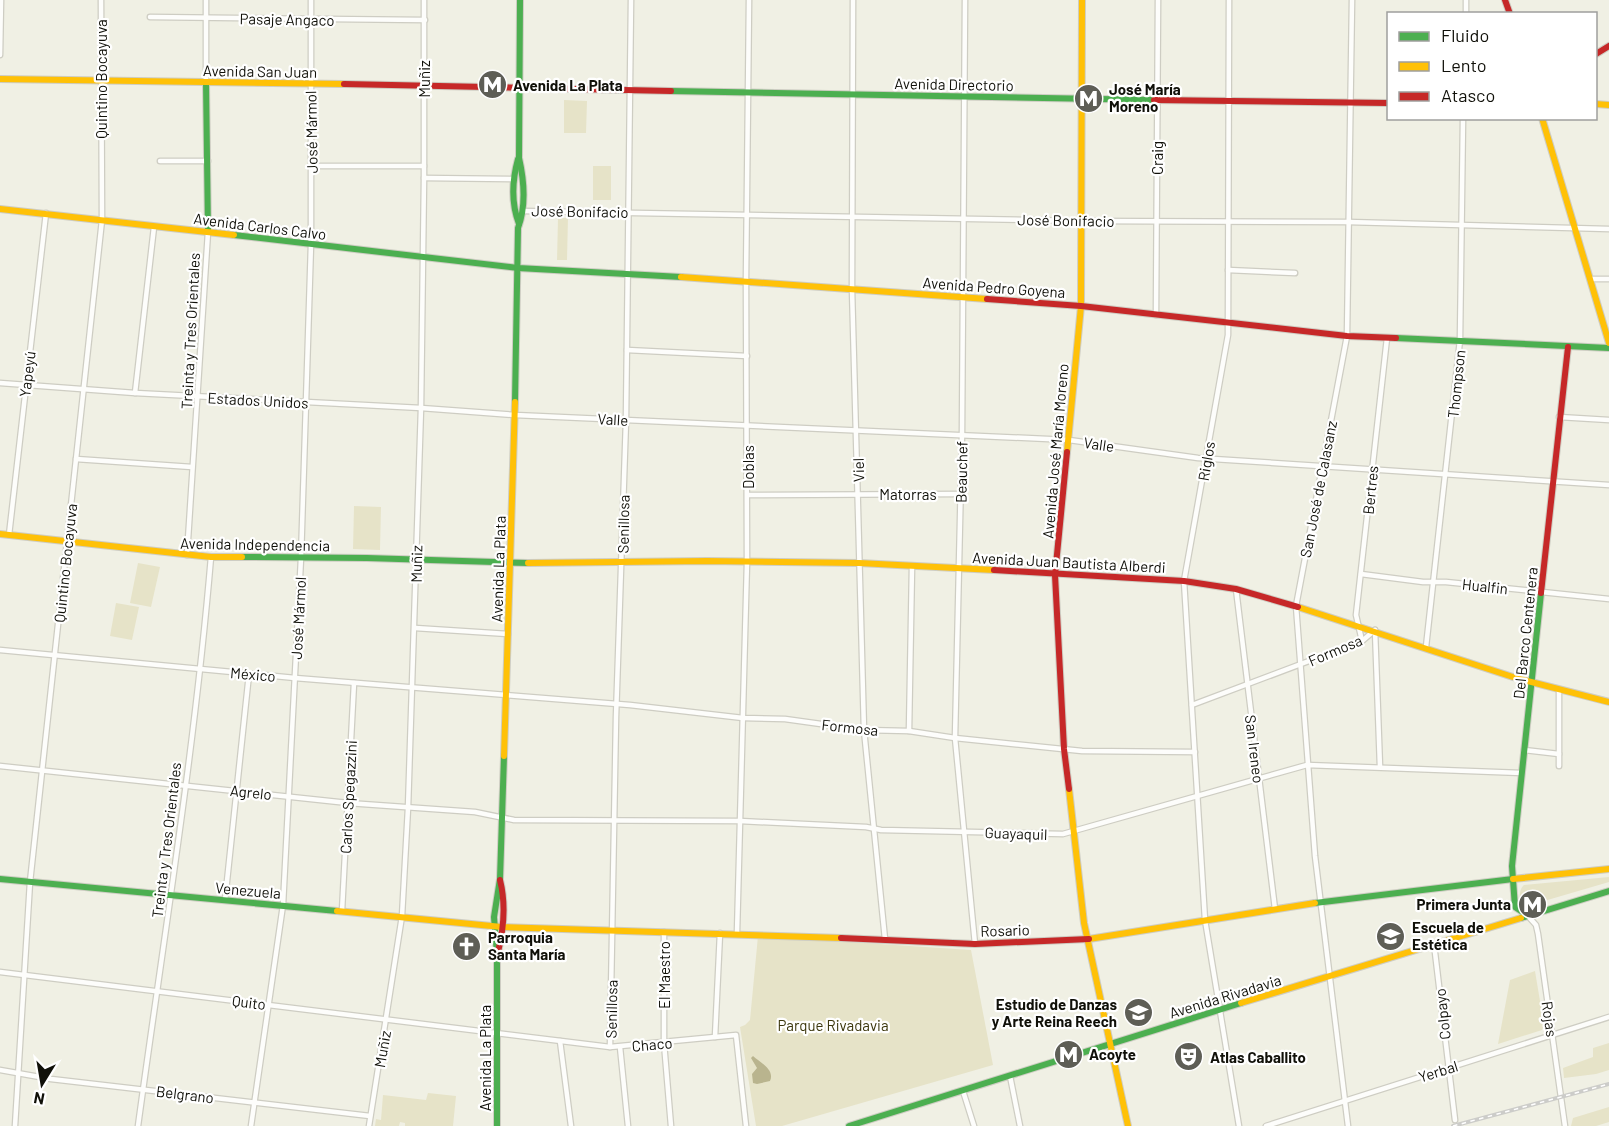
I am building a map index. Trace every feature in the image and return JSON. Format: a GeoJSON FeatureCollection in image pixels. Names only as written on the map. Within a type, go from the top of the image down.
{"type":"FeatureCollection","features":[{"type":"Feature","properties":{"kind":"main road","name":"Avenida La Plata"},"geometry":{"type":"LineString","coordinates":[[519,224],[516,217],[514,183],[519,158],[520,0]]}},
{"type":"Feature","properties":{"kind":"main road","name":"Avenida José María Moreno"},"geometry":{"type":"LineString","coordinates":[[1082,0],[1081,306],[1056,574],[1064,749],[1087,939],[1128,1126]]}},
{"type":"Feature","properties":{"kind":"main road","name":"Avenida San Juan"},"geometry":{"type":"LineString","coordinates":[[0,79],[519,88]]}},
{"type":"Feature","properties":{"kind":"main road","name":"Treinta y Tres Orientales"},"geometry":{"type":"LineString","coordinates":[[206,82],[208,229]]}},
{"type":"Feature","properties":{"kind":"main road","name":"Avenida Directorio"},"geometry":{"type":"LineString","coordinates":[[519,88],[1387,103]]}},
{"type":"Feature","properties":{"kind":"main road"},"geometry":{"type":"LineString","coordinates":[[1543,120],[1609,343]]}},
{"type":"Feature","properties":{"kind":"main road","name":"Avenida La Plata"},"geometry":{"type":"LineString","coordinates":[[497,1126],[497,954],[502,927],[504,894],[500,879],[519,224],[522,217],[522,172],[519,158]]}},
{"type":"Feature","properties":{"kind":"main road"},"geometry":{"type":"LineString","coordinates":[[514,183],[518,191],[518,208],[522,211]]}},
{"type":"Feature","properties":{"kind":"main road","name":"Avenida Carlos Calvo"},"geometry":{"type":"LineString","coordinates":[[0,209],[154,226],[208,229],[311,244],[518,268]]}},
{"type":"Feature","properties":{"kind":"main road","name":"Avenida Pedro Goyena"},"geometry":{"type":"LineString","coordinates":[[518,268],[746,281],[1081,306],[1347,336],[1464,340],[1477,344],[1543,348],[1556,346],[1609,348]]}},
{"type":"Feature","properties":{"kind":"main road","name":"Del Barco Centenera"},"geometry":{"type":"LineString","coordinates":[[1527,915],[1515,907],[1512,866],[1568,347]]}},
{"type":"Feature","properties":{"kind":"main road","name":"Avenida Independencia"},"geometry":{"type":"LineString","coordinates":[[0,534],[187,555],[510,563]]}},
{"type":"Feature","properties":{"kind":"main road","name":"Avenida Juan Bautista Alberdi"},"geometry":{"type":"LineString","coordinates":[[510,563],[859,563],[1184,580],[1236,589],[1296,606],[1532,683],[1609,702]]}},
{"type":"Feature","properties":{"kind":"main road"},"geometry":{"type":"LineString","coordinates":[[1513,879],[1609,869]]}},
{"type":"Feature","properties":{"kind":"main road","name":"Venezuela"},"geometry":{"type":"LineString","coordinates":[[0,879],[402,916],[494,927]]}},
{"type":"Feature","properties":{"kind":"main road","name":"Avenida La Plata"},"geometry":{"type":"LineString","coordinates":[[497,954],[493,934],[495,893],[500,879]]}},
{"type":"Feature","properties":{"kind":"main road","name":"Rosario"},"geometry":{"type":"LineString","coordinates":[[494,927],[737,933],[975,944],[1087,939],[1320,902],[1513,879]]}},
{"type":"Feature","properties":{"kind":"main road","name":"Avenida Rivadavia"},"geometry":{"type":"LineString","coordinates":[[849,1126],[1328,976],[1609,891]]}},
{"type":"Feature","properties":{"kind":"street"},"geometry":{"type":"LineString","coordinates":[[0,55],[1,0]]}},
{"type":"Feature","properties":{"kind":"street","name":"Quintino Bocayuva"},"geometry":{"type":"LineString","coordinates":[[15,1126],[30,882],[102,220],[101,0]]}},
{"type":"Feature","properties":{"kind":"street","name":"Treinta y Tres Orientales"},"geometry":{"type":"LineString","coordinates":[[206,0],[206,82]]}},
{"type":"Feature","properties":{"kind":"street","name":"José Mármol"},"geometry":{"type":"LineString","coordinates":[[251,1126],[283,905],[289,796],[301,558],[311,244],[311,0]]}},
{"type":"Feature","properties":{"kind":"street","name":"Muñiz"},"geometry":{"type":"LineString","coordinates":[[369,1126],[402,916],[408,808],[421,408],[424,0]]}},
{"type":"Feature","properties":{"kind":"street","name":"Senillosa"},"geometry":{"type":"LineString","coordinates":[[610,1047],[629,274],[631,0]]}},
{"type":"Feature","properties":{"kind":"street","name":"Doblas"},"geometry":{"type":"LineString","coordinates":[[737,933],[748,495],[746,215],[749,0]]}},
{"type":"Feature","properties":{"kind":"street","name":"Viel"},"geometry":{"type":"LineString","coordinates":[[853,0],[852,289],[864,730],[885,939]]}},
{"type":"Feature","properties":{"kind":"street","name":"Beauchef"},"geometry":{"type":"LineString","coordinates":[[965,0],[964,297],[955,738],[975,944]]}},
{"type":"Feature","properties":{"kind":"street","name":"Craig"},"geometry":{"type":"LineString","coordinates":[[1156,315],[1158,0]]}},
{"type":"Feature","properties":{"kind":"street","name":"Riglos"},"geometry":{"type":"LineString","coordinates":[[1229,0],[1228,335],[1184,580],[1205,920],[1239,1126]]}},
{"type":"Feature","properties":{"kind":"street","name":"San José de Calasanz"},"geometry":{"type":"LineString","coordinates":[[1348,1126],[1320,902],[1307,765],[1296,606],[1347,336],[1352,0]]}},
{"type":"Feature","properties":{"kind":"street","name":"Pasaje Angaco"},"geometry":{"type":"LineString","coordinates":[[150,17],[424,20]]}},
{"type":"Feature","properties":{"kind":"street","name":"Thompson"},"geometry":{"type":"LineString","coordinates":[[1426,647],[1464,340],[1461,225],[1463,120]]}},
{"type":"Feature","properties":{"kind":"street"},"geometry":{"type":"LineString","coordinates":[[160,161],[208,161]]}},
{"type":"Feature","properties":{"kind":"street"},"geometry":{"type":"LineString","coordinates":[[312,166],[424,166]]}},
{"type":"Feature","properties":{"kind":"street"},"geometry":{"type":"LineString","coordinates":[[424,178],[514,183]]}},
{"type":"Feature","properties":{"kind":"street","name":"José Bonifacio"},"geometry":{"type":"LineString","coordinates":[[522,211],[1348,222],[1609,229]]}},
{"type":"Feature","properties":{"kind":"street","name":"Yapeyú"},"geometry":{"type":"LineString","coordinates":[[9,535],[46,213]]}},
{"type":"Feature","properties":{"kind":"street"},"geometry":{"type":"LineString","coordinates":[[135,393],[154,226]]}},
{"type":"Feature","properties":{"kind":"street","name":"Treinta y Tres Orientales"},"geometry":{"type":"LineString","coordinates":[[187,555],[208,229]]}},
{"type":"Feature","properties":{"kind":"street"},"geometry":{"type":"LineString","coordinates":[[1228,270],[1295,273]]}},
{"type":"Feature","properties":{"kind":"street"},"geometry":{"type":"LineString","coordinates":[[1591,279],[1609,279]]}},
{"type":"Feature","properties":{"kind":"street","name":"Bertres"},"geometry":{"type":"LineString","coordinates":[[1362,641],[1356,615],[1387,338]]}},
{"type":"Feature","properties":{"kind":"street"},"geometry":{"type":"LineString","coordinates":[[627,350],[747,356]]}},
{"type":"Feature","properties":{"kind":"street","name":"Estados Unidos"},"geometry":{"type":"LineString","coordinates":[[0,383],[515,415]]}},
{"type":"Feature","properties":{"kind":"street","name":"Valle"},"geometry":{"type":"LineString","coordinates":[[515,415],[1069,440],[1206,458],[1609,485]]}},
{"type":"Feature","properties":{"kind":"street"},"geometry":{"type":"LineString","coordinates":[[1559,417],[1609,420]]}},
{"type":"Feature","properties":{"kind":"street"},"geometry":{"type":"LineString","coordinates":[[76,459],[192,467]]}},
{"type":"Feature","properties":{"kind":"street","name":"Matorras"},"geometry":{"type":"LineString","coordinates":[[748,495],[960,494]]}},
{"type":"Feature","properties":{"kind":"street","name":"Treinta y Tres Orientales"},"geometry":{"type":"LineString","coordinates":[[138,1126],[172,895],[200,669],[211,556]]}},
{"type":"Feature","properties":{"kind":"street"},"geometry":{"type":"LineString","coordinates":[[909,731],[912,566]]}},
{"type":"Feature","properties":{"kind":"street","name":"Hualfin"},"geometry":{"type":"LineString","coordinates":[[1361,574],[1609,599]]}},
{"type":"Feature","properties":{"kind":"street","name":"San Ireneo"},"geometry":{"type":"LineString","coordinates":[[1236,589],[1275,909]]}},
{"type":"Feature","properties":{"kind":"street"},"geometry":{"type":"LineString","coordinates":[[415,628],[508,634]]}},
{"type":"Feature","properties":{"kind":"street"},"geometry":{"type":"LineString","coordinates":[[1375,630],[1380,767]]}},
{"type":"Feature","properties":{"kind":"street","name":"Formosa"},"geometry":{"type":"LineString","coordinates":[[1192,705],[1362,641],[1375,630]]}},
{"type":"Feature","properties":{"kind":"street","name":"México"},"geometry":{"type":"LineString","coordinates":[[0,650],[506,696]]}},
{"type":"Feature","properties":{"kind":"street"},"geometry":{"type":"LineString","coordinates":[[225,900],[249,674]]}},
{"type":"Feature","properties":{"kind":"street","name":"Carlos Spegazzini"},"geometry":{"type":"LineString","coordinates":[[342,911],[354,683]]}},
{"type":"Feature","properties":{"kind":"street"},"geometry":{"type":"LineString","coordinates":[[1559,690],[1559,766]]}},
{"type":"Feature","properties":{"kind":"street","name":"Formosa"},"geometry":{"type":"LineString","coordinates":[[506,696],[617,704],[743,718],[784,719],[864,730],[909,731],[1064,749],[1195,752]]}},
{"type":"Feature","properties":{"kind":"street"},"geometry":{"type":"LineString","coordinates":[[1524,750],[1559,754]]}},
{"type":"Feature","properties":{"kind":"street","name":"Guayaquil"},"geometry":{"type":"LineString","coordinates":[[502,817],[514,820],[740,821],[1063,834],[1307,765],[1522,773]]}},
{"type":"Feature","properties":{"kind":"street","name":"Agrelo"},"geometry":{"type":"LineString","coordinates":[[0,766],[348,803],[475,812],[502,817]]}},
{"type":"Feature","properties":{"kind":"street","name":"Rojas"},"geometry":{"type":"LineString","coordinates":[[1527,915],[1536,925],[1565,1126]]}},
{"type":"Feature","properties":{"kind":"street","name":"El Maestro"},"geometry":{"type":"LineString","coordinates":[[664,932],[664,1043],[671,1126]]}},
{"type":"Feature","properties":{"kind":"street"},"geometry":{"type":"LineString","coordinates":[[715,1037],[720,933]]}},
{"type":"Feature","properties":{"kind":"street","name":"Colpayo"},"geometry":{"type":"LineString","coordinates":[[1434,944],[1455,1120]]}},
{"type":"Feature","properties":{"kind":"street","name":"Quito"},"geometry":{"type":"LineString","coordinates":[[0,972],[497,1033]]}},
{"type":"Feature","properties":{"kind":"street","name":"Yerbal"},"geometry":{"type":"LineString","coordinates":[[1266,1126],[1609,1017]]}},
{"type":"Feature","properties":{"kind":"street","name":"Chaco"},"geometry":{"type":"LineString","coordinates":[[497,1033],[610,1047],[736,1035],[746,1126]]}},
{"type":"Feature","properties":{"kind":"street"},"geometry":{"type":"LineString","coordinates":[[560,1041],[571,1126]]}},
{"type":"Feature","properties":{"kind":"street"},"geometry":{"type":"LineString","coordinates":[[620,1047],[628,1126]]}},
{"type":"Feature","properties":{"kind":"street","name":"Belgrano"},"geometry":{"type":"LineString","coordinates":[[0,1070],[143,1090],[370,1116]]}},
{"type":"Feature","properties":{"kind":"street"},"geometry":{"type":"LineString","coordinates":[[1010,1076],[1020,1126]]}},
{"type":"Feature","properties":{"kind":"street"},"geometry":{"type":"LineString","coordinates":[[963,1090],[974,1126]]}},
{"type":"Feature","properties":{"kind":"green space"},"geometry":{"type":"Polygon","coordinates":[[[564,100],[587,101],[586,133],[564,133],[564,100]]]}},
{"type":"Feature","properties":{"kind":"green space"},"geometry":{"type":"Polygon","coordinates":[[[593,166],[611,166],[611,200],[593,200],[593,166]]]}},
{"type":"Feature","properties":{"kind":"green space"},"geometry":{"type":"Polygon","coordinates":[[[558,218],[568,218],[567,260],[557,260],[558,218]]]}},
{"type":"Feature","properties":{"kind":"green space"},"geometry":{"type":"Polygon","coordinates":[[[354,506],[381,507],[380,550],[353,549],[354,506]]]}},
{"type":"Feature","properties":{"kind":"green space"},"geometry":{"type":"Polygon","coordinates":[[[138,563],[160,567],[151,607],[130,603],[138,563]]]}},
{"type":"Feature","properties":{"kind":"green space"},"geometry":{"type":"Polygon","coordinates":[[[116,603],[139,607],[132,640],[110,636],[116,603]]]}},
{"type":"Feature","properties":{"kind":"green space"},"geometry":{"type":"Polygon","coordinates":[[[1609,877],[1609,882],[1527,906],[1520,902],[1520,891],[1524,885],[1609,877]]]}},
{"type":"Feature","properties":{"kind":"green space","name":"Parque Rivadavia"},"geometry":{"type":"Polygon","coordinates":[[[758,936],[971,950],[993,1065],[782,1126],[756,1126],[740,1027],[750,1020],[758,936]]]}},
{"type":"Feature","properties":{"kind":"green space"},"geometry":{"type":"Polygon","coordinates":[[[1535,971],[1544,1025],[1542,1030],[1498,1044],[1510,980],[1535,971]]]}},
{"type":"Feature","properties":{"kind":"green space"},"geometry":{"type":"Polygon","coordinates":[[[1609,1043],[1609,1070],[1564,1078],[1563,1068],[1593,1057],[1593,1048],[1609,1043]]]}},
{"type":"Feature","properties":{"kind":"green space"},"geometry":{"type":"Polygon","coordinates":[[[428,1093],[456,1096],[453,1126],[405,1126],[405,1123],[400,1122],[399,1126],[375,1126],[376,1119],[381,1120],[383,1095],[426,1100],[428,1093]]]}},
{"type":"Feature","properties":{"kind":"green space"},"geometry":{"type":"Polygon","coordinates":[[[1609,1107],[1609,1122],[1596,1126],[1571,1126],[1573,1118],[1609,1107]]]}},
{"type":"Feature","properties":{"kind":"shaded area"},"geometry":{"type":"Polygon","coordinates":[[[753,1056],[769,1070],[770,1081],[753,1083],[752,1074],[757,1068],[751,1058],[753,1056]]]}},
{"type":"Feature","properties":{"kind":"railway"},"geometry":{"type":"LineString","coordinates":[[1453,1126],[1609,1084]]}},
{"type":"Feature","properties":{"kind":"traffic: fast"},"geometry":{"type":"LineString","coordinates":[[515,402],[518,228],[521,220],[523,193],[519,158],[520,0]]}},
{"type":"Feature","properties":{"kind":"traffic: fast"},"geometry":{"type":"LineString","coordinates":[[206,82],[208,232]]}},
{"type":"Feature","properties":{"kind":"traffic: fast"},"geometry":{"type":"LineString","coordinates":[[671,91],[1154,100]]}},
{"type":"Feature","properties":{"kind":"traffic: fast"},"geometry":{"type":"LineString","coordinates":[[518,159],[513,192],[519,224]]}},
{"type":"Feature","properties":{"kind":"traffic: fast"},"geometry":{"type":"LineString","coordinates":[[234,235],[518,268],[681,277]]}},
{"type":"Feature","properties":{"kind":"traffic: fast"},"geometry":{"type":"LineString","coordinates":[[1396,338],[1609,348]]}},
{"type":"Feature","properties":{"kind":"traffic: fast"},"geometry":{"type":"LineString","coordinates":[[242,557],[528,563]]}},
{"type":"Feature","properties":{"kind":"traffic: fast"},"geometry":{"type":"LineString","coordinates":[[1527,915],[1515,907],[1512,866],[1541,593]]}},
{"type":"Feature","properties":{"kind":"traffic: fast"},"geometry":{"type":"LineString","coordinates":[[497,1126],[497,954],[494,917],[500,879],[504,756]]}},
{"type":"Feature","properties":{"kind":"traffic: fast"},"geometry":{"type":"LineString","coordinates":[[0,879],[337,911]]}},
{"type":"Feature","properties":{"kind":"traffic: fast"},"geometry":{"type":"LineString","coordinates":[[1315,903],[1513,879]]}},
{"type":"Feature","properties":{"kind":"traffic: fast"},"geometry":{"type":"LineString","coordinates":[[1521,918],[1609,891]]}},
{"type":"Feature","properties":{"kind":"traffic: fast"},"geometry":{"type":"LineString","coordinates":[[849,1126],[1241,1003]]}},
{"type":"Feature","properties":{"kind":"traffic: slow"},"geometry":{"type":"LineString","coordinates":[[1067,452],[1081,306],[1082,0]]}},
{"type":"Feature","properties":{"kind":"traffic: slow"},"geometry":{"type":"LineString","coordinates":[[0,79],[344,84]]}},
{"type":"Feature","properties":{"kind":"traffic: slow"},"geometry":{"type":"LineString","coordinates":[[1597,104],[1609,105]]}},
{"type":"Feature","properties":{"kind":"traffic: slow"},"geometry":{"type":"LineString","coordinates":[[1543,120],[1609,343]]}},
{"type":"Feature","properties":{"kind":"traffic: slow"},"geometry":{"type":"LineString","coordinates":[[0,209],[234,235]]}},
{"type":"Feature","properties":{"kind":"traffic: slow"},"geometry":{"type":"LineString","coordinates":[[681,277],[987,299]]}},
{"type":"Feature","properties":{"kind":"traffic: slow"},"geometry":{"type":"LineString","coordinates":[[504,756],[515,402]]}},
{"type":"Feature","properties":{"kind":"traffic: slow"},"geometry":{"type":"LineString","coordinates":[[0,534],[211,557],[242,557]]}},
{"type":"Feature","properties":{"kind":"traffic: slow"},"geometry":{"type":"LineString","coordinates":[[528,563],[707,561],[859,563],[994,570]]}},
{"type":"Feature","properties":{"kind":"traffic: slow"},"geometry":{"type":"LineString","coordinates":[[1298,607],[1516,678],[1609,702]]}},
{"type":"Feature","properties":{"kind":"traffic: slow"},"geometry":{"type":"LineString","coordinates":[[1069,789],[1084,923],[1128,1126]]}},
{"type":"Feature","properties":{"kind":"traffic: slow"},"geometry":{"type":"LineString","coordinates":[[1513,879],[1609,869]]}},
{"type":"Feature","properties":{"kind":"traffic: slow"},"geometry":{"type":"LineString","coordinates":[[1089,939],[1315,903]]}},
{"type":"Feature","properties":{"kind":"traffic: slow"},"geometry":{"type":"LineString","coordinates":[[337,911],[502,927],[841,938]]}},
{"type":"Feature","properties":{"kind":"traffic: slow"},"geometry":{"type":"LineString","coordinates":[[1241,1003],[1521,918]]}},
{"type":"Feature","properties":{"kind":"traffic: jam"},"geometry":{"type":"LineString","coordinates":[[1505,0],[1509,12]]}},
{"type":"Feature","properties":{"kind":"traffic: jam"},"geometry":{"type":"LineString","coordinates":[[1597,53],[1609,46]]}},
{"type":"Feature","properties":{"kind":"traffic: jam"},"geometry":{"type":"LineString","coordinates":[[344,84],[671,91]]}},
{"type":"Feature","properties":{"kind":"traffic: jam"},"geometry":{"type":"LineString","coordinates":[[1154,100],[1387,103]]}},
{"type":"Feature","properties":{"kind":"traffic: jam"},"geometry":{"type":"LineString","coordinates":[[987,299],[1081,306],[1347,336],[1396,338]]}},
{"type":"Feature","properties":{"kind":"traffic: jam"},"geometry":{"type":"LineString","coordinates":[[1541,593],[1568,347]]}},
{"type":"Feature","properties":{"kind":"traffic: jam"},"geometry":{"type":"LineString","coordinates":[[1067,452],[1055,575],[1064,749],[1069,789]]}},
{"type":"Feature","properties":{"kind":"traffic: jam"},"geometry":{"type":"LineString","coordinates":[[994,570],[1184,581],[1236,589],[1298,607]]}},
{"type":"Feature","properties":{"kind":"traffic: jam"},"geometry":{"type":"LineString","coordinates":[[498,952],[504,916],[500,880]]}},
{"type":"Feature","properties":{"kind":"traffic: jam"},"geometry":{"type":"LineString","coordinates":[[841,938],[975,944],[1089,939]]}},
{"type":"Feature","properties":{"kind":"place","name":"Avenida La Plata"},"geometry":{"type":"Point","coordinates":[492,85]}},
{"type":"Feature","properties":{"kind":"place","name":"José María Moreno"},"geometry":{"type":"Point","coordinates":[1088,98]}},
{"type":"Feature","properties":{"kind":"place","name":"Primera Junta"},"geometry":{"type":"Point","coordinates":[1532,904]}},
{"type":"Feature","properties":{"kind":"place","name":"Escuela de Estética"},"geometry":{"type":"Point","coordinates":[1391,936]}},
{"type":"Feature","properties":{"kind":"place","name":"Parroquia Santa María"},"geometry":{"type":"Point","coordinates":[467,946]}},
{"type":"Feature","properties":{"kind":"place","name":"Estudio de Danzas y Arte Reina Reech"},"geometry":{"type":"Point","coordinates":[1138,1013]}},
{"type":"Feature","properties":{"kind":"place","name":"Acoyte"},"geometry":{"type":"Point","coordinates":[1068,1054]}},
{"type":"Feature","properties":{"kind":"place","name":"Atlas Caballito"},"geometry":{"type":"Point","coordinates":[1189,1057]}}]}
